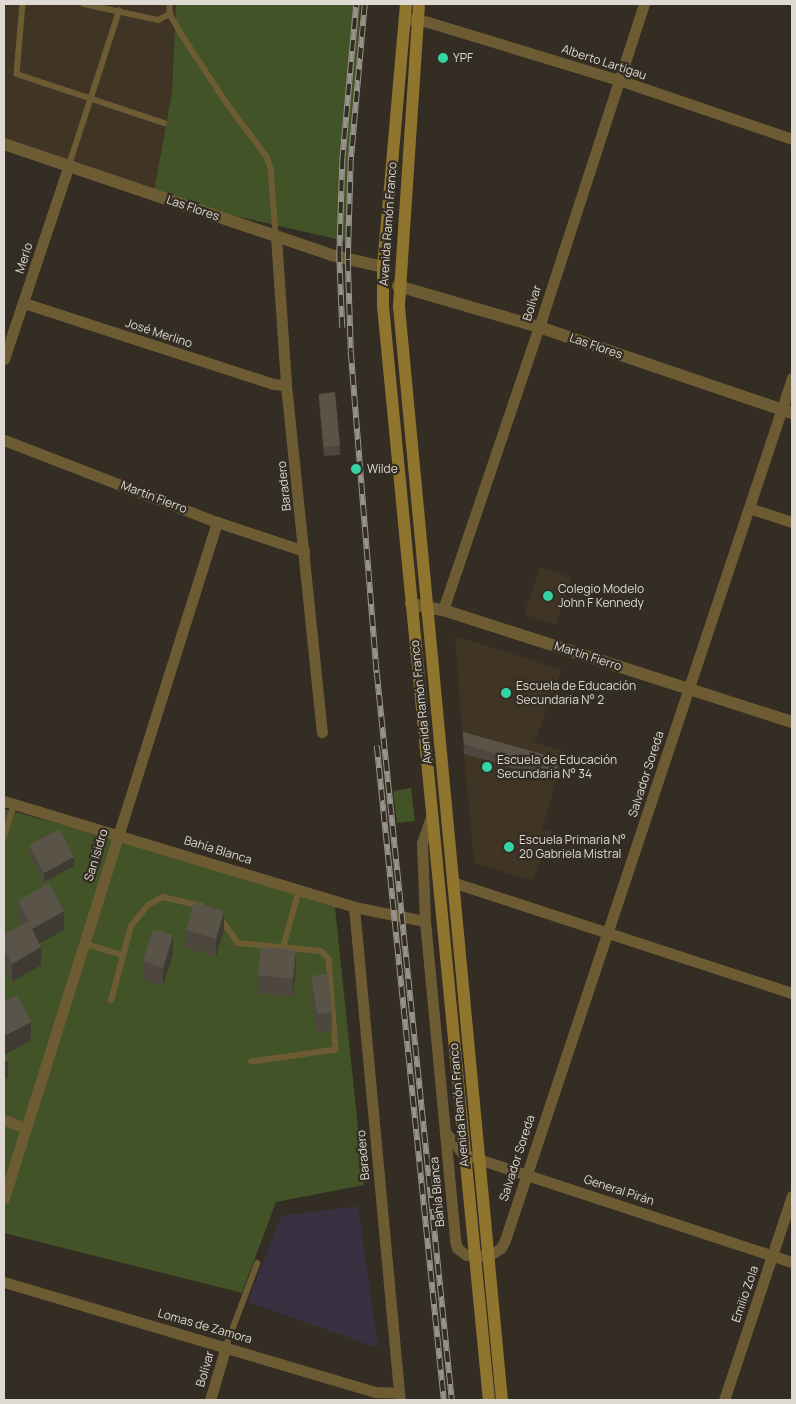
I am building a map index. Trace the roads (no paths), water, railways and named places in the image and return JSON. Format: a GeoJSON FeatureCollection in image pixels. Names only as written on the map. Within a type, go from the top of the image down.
{"type":"FeatureCollection","features":[{"type":"Feature","properties":{"kind":"main road","name":"Avenida Ramón Franco"},"geometry":{"type":"LineString","coordinates":[[406,4],[411,19],[398,286],[425,604],[502,1400]]}},
{"type":"Feature","properties":{"kind":"main road","name":"Avenida Ramón Franco"},"geometry":{"type":"LineString","coordinates":[[419,4],[411,19],[383,267],[384,306],[411,604],[433,812],[463,1154],[489,1400]]}},
{"type":"Feature","properties":{"kind":"street","name":"Bolívar"},"geometry":{"type":"LineString","coordinates":[[443,610],[539,327],[644,4]]}},
{"type":"Feature","properties":{"kind":"street","name":"Alberto Lartigau"},"geometry":{"type":"LineString","coordinates":[[411,19],[619,80],[792,139]]}},
{"type":"Feature","properties":{"kind":"street","name":"Las Flores"},"geometry":{"type":"LineString","coordinates":[[4,144],[331,255],[383,267]]}},
{"type":"Feature","properties":{"kind":"street","name":"Merlo"},"geometry":{"type":"LineString","coordinates":[[4,359],[69,165]]}},
{"type":"Feature","properties":{"kind":"street","name":"Baradero"},"geometry":{"type":"LineString","coordinates":[[276,237],[286,385],[322,732]]}},
{"type":"Feature","properties":{"kind":"street","name":"Las Flores"},"geometry":{"type":"LineString","coordinates":[[398,286],[414,288],[539,327],[787,411]]}},
{"type":"Feature","properties":{"kind":"street","name":"José Merlino"},"geometry":{"type":"LineString","coordinates":[[24,303],[273,384],[286,385]]}},
{"type":"Feature","properties":{"kind":"street","name":"Salvador Soreda"},"geometry":{"type":"LineString","coordinates":[[488,1256],[501,1248],[505,1240],[525,1174],[609,931],[748,508],[787,411],[792,378]]}},
{"type":"Feature","properties":{"kind":"street","name":"Martín Fierro"},"geometry":{"type":"LineString","coordinates":[[4,440],[218,522],[304,551]]}},
{"type":"Feature","properties":{"kind":"street"},"geometry":{"type":"LineString","coordinates":[[748,508],[792,522]]}},
{"type":"Feature","properties":{"kind":"street","name":"San Isidro"},"geometry":{"type":"LineString","coordinates":[[4,1198],[117,833],[218,522]]}},
{"type":"Feature","properties":{"kind":"street","name":"Martín Fierro"},"geometry":{"type":"LineString","coordinates":[[411,604],[425,604],[792,722]]}},
{"type":"Feature","properties":{"kind":"street","name":"Bahía Blanca"},"geometry":{"type":"LineString","coordinates":[[9,802],[117,833],[354,907],[425,921]]}},
{"type":"Feature","properties":{"kind":"street","name":"Bahía Blanca"},"geometry":{"type":"LineString","coordinates":[[433,812],[422,844],[425,921],[455,1241],[461,1252],[473,1256]]}},
{"type":"Feature","properties":{"kind":"street"},"geometry":{"type":"LineString","coordinates":[[452,882],[609,931],[792,993]]}},
{"type":"Feature","properties":{"kind":"street","name":"Baradero"},"geometry":{"type":"LineString","coordinates":[[354,907],[400,1397]]}},
{"type":"Feature","properties":{"kind":"street"},"geometry":{"type":"LineString","coordinates":[[4,1120],[26,1128]]}},
{"type":"Feature","properties":{"kind":"street"},"geometry":{"type":"LineString","coordinates":[[446,1133],[463,1154]]}},
{"type":"Feature","properties":{"kind":"street","name":"General Pirán"},"geometry":{"type":"LineString","coordinates":[[463,1154],[480,1158],[792,1262]]}},
{"type":"Feature","properties":{"kind":"street","name":"Emilio Zola"},"geometry":{"type":"LineString","coordinates":[[724,1400],[792,1196]]}},
{"type":"Feature","properties":{"kind":"street"},"geometry":{"type":"LineString","coordinates":[[473,1256],[488,1256]]}},
{"type":"Feature","properties":{"kind":"street","name":"Lomas de Zamora"},"geometry":{"type":"LineString","coordinates":[[4,1282],[226,1346],[376,1392],[400,1397]]}},
{"type":"Feature","properties":{"kind":"street","name":"Bolívar"},"geometry":{"type":"LineString","coordinates":[[210,1400],[226,1346]]}},
{"type":"Feature","properties":{"kind":"lane"},"geometry":{"type":"LineString","coordinates":[[24,4],[17,74],[164,123]]}},
{"type":"Feature","properties":{"kind":"lane"},"geometry":{"type":"LineString","coordinates":[[84,4],[158,20],[170,14]]}},
{"type":"Feature","properties":{"kind":"lane"},"geometry":{"type":"LineString","coordinates":[[170,4],[170,14],[224,99],[268,157],[271,168],[276,237]]}},
{"type":"Feature","properties":{"kind":"lane"},"geometry":{"type":"LineString","coordinates":[[69,165],[89,98],[119,11]]}},
{"type":"Feature","properties":{"kind":"lane"},"geometry":{"type":"LineString","coordinates":[[4,837],[9,802]]}},
{"type":"Feature","properties":{"kind":"lane"},"geometry":{"type":"LineString","coordinates":[[283,948],[299,890]]}},
{"type":"Feature","properties":{"kind":"lane"},"geometry":{"type":"LineString","coordinates":[[111,1001],[131,926],[154,901],[175,898],[214,910],[238,943],[321,951],[329,959],[336,1050],[252,1062]]}},
{"type":"Feature","properties":{"kind":"lane"},"geometry":{"type":"LineString","coordinates":[[83,943],[122,955]]}},
{"type":"Feature","properties":{"kind":"lane"},"geometry":{"type":"LineString","coordinates":[[226,1346],[257,1264]]}},
{"type":"Feature","properties":{"kind":"railway"},"geometry":{"type":"LineString","coordinates":[[342,328],[339,257],[342,161],[356,4]]}},
{"type":"Feature","properties":{"kind":"railway"},"geometry":{"type":"LineString","coordinates":[[365,4],[351,160],[348,260],[351,352],[377,673],[452,1400]]}},
{"type":"Feature","properties":{"kind":"railway"},"geometry":{"type":"LineString","coordinates":[[377,746],[444,1400]]}},
{"type":"Feature","properties":{"kind":"place","name":"YPF"},"geometry":{"type":"Point","coordinates":[443,58]}},
{"type":"Feature","properties":{"kind":"place","name":"Wilde"},"geometry":{"type":"Point","coordinates":[356,469]}},
{"type":"Feature","properties":{"kind":"place","name":"Colegio Modelo John F Kennedy"},"geometry":{"type":"Point","coordinates":[548,596]}},
{"type":"Feature","properties":{"kind":"place","name":"Escuela de Educación Secundaria N° 2"},"geometry":{"type":"Point","coordinates":[506,693]}},
{"type":"Feature","properties":{"kind":"place","name":"Escuela de Educación Secundaria N° 34"},"geometry":{"type":"Point","coordinates":[487,767]}},
{"type":"Feature","properties":{"kind":"place","name":"Escuela Primaria N° 20 Gabriela Mistral"},"geometry":{"type":"Point","coordinates":[509,847]}}]}
